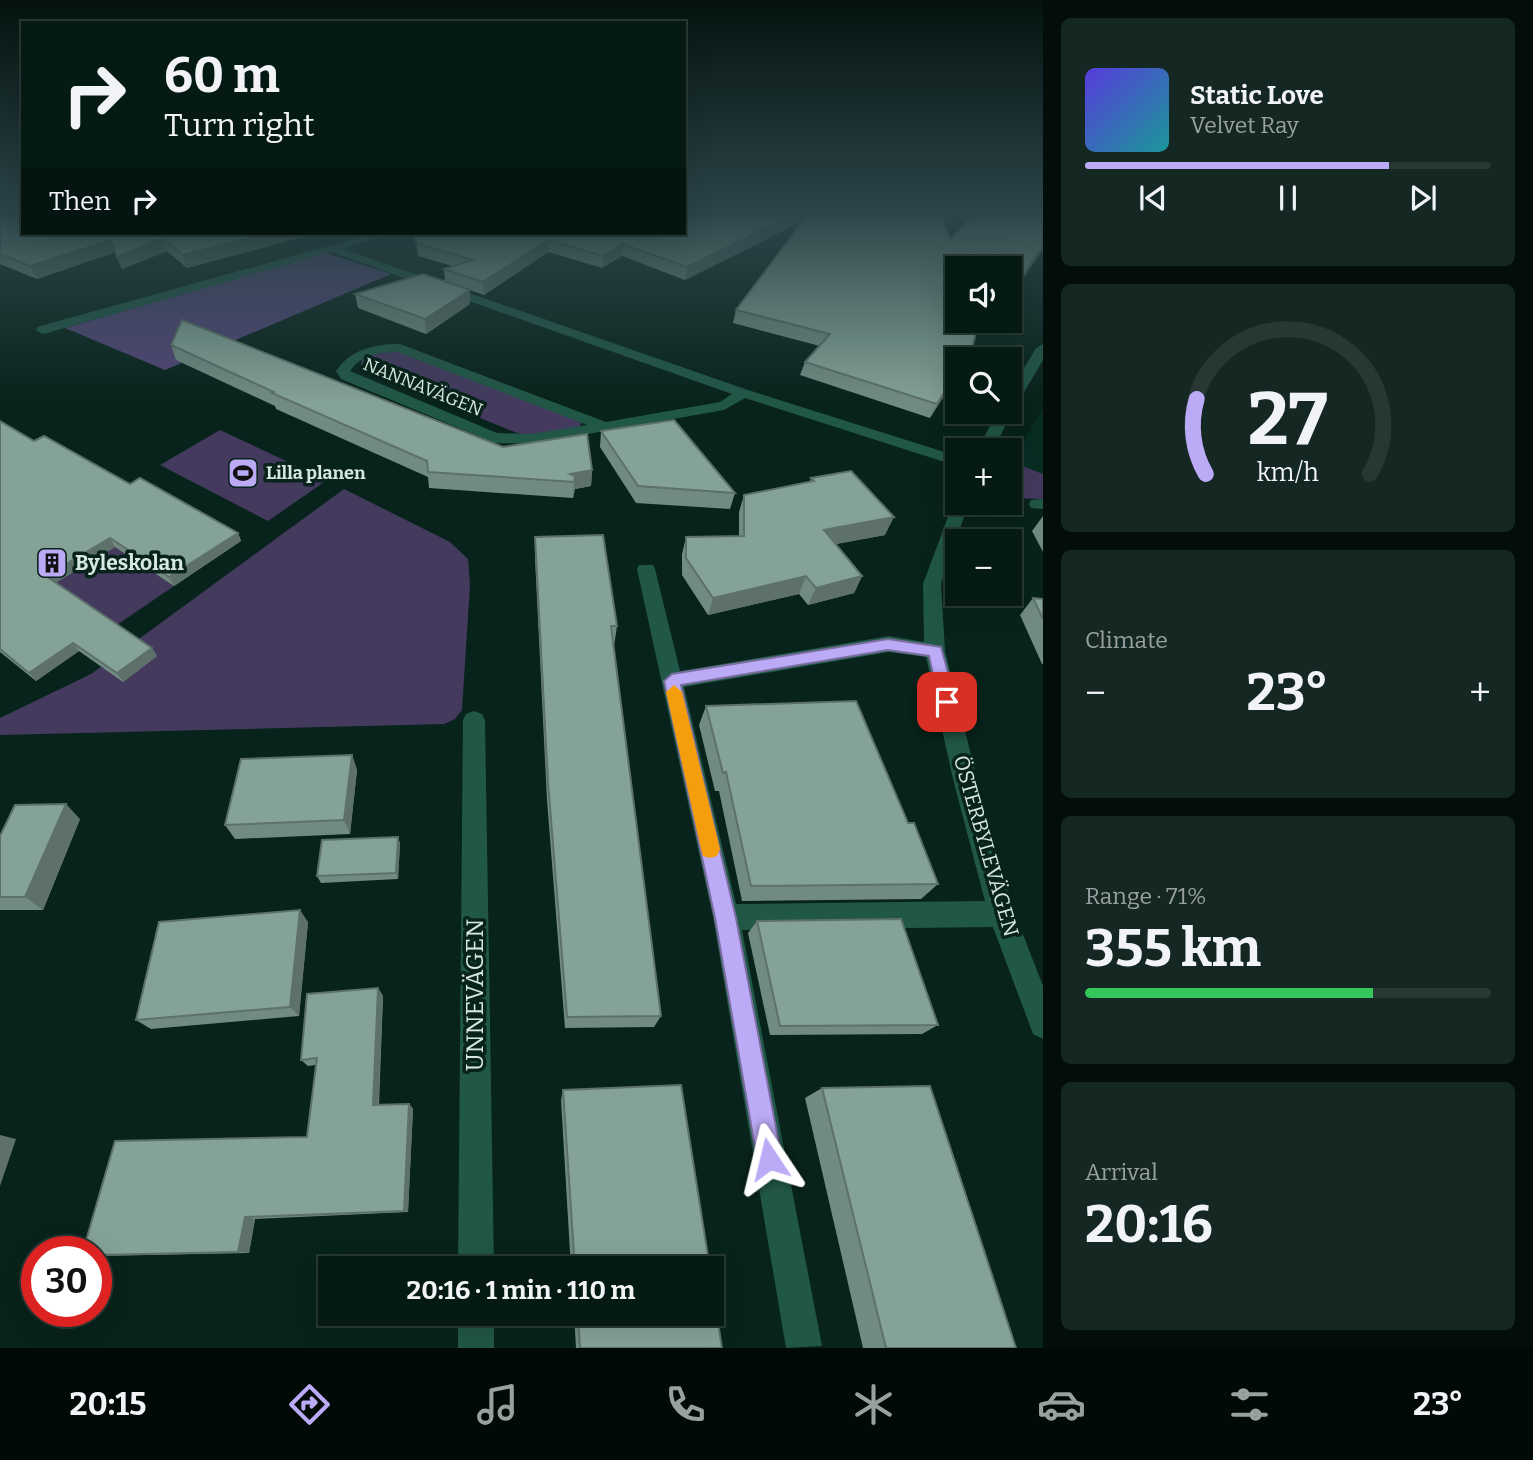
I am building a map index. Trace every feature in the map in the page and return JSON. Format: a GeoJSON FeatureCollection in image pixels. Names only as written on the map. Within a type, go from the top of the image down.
{"type":"FeatureCollection","features":[{"type":"Feature","properties":{"kind":"street"},"geometry":{"type":"LineString","coordinates":[[42,330],[228,277]]}},
{"type":"Feature","properties":{"kind":"street"},"geometry":{"type":"LineString","coordinates":[[412,277],[743,393],[945,457]]}},
{"type":"Feature","properties":{"kind":"street","name":"NANNAVÄGEN"},"geometry":{"type":"LineString","coordinates":[[604,426],[400,348],[374,349],[360,355],[343,371],[346,376],[495,438],[531,439],[724,407],[743,393]]}},
{"type":"Feature","properties":{"kind":"street"},"geometry":{"type":"LineString","coordinates":[[1022,384],[1043,348]]}},
{"type":"Feature","properties":{"kind":"street","name":"ÖSTERBYLEVÄGEN"},"geometry":{"type":"LineString","coordinates":[[956,515],[932,584],[935,651],[965,779],[1002,914],[1043,1024]]}},
{"type":"Feature","properties":{"kind":"street"},"geometry":{"type":"LineString","coordinates":[[646,569],[726,918],[804,1346]]}},
{"type":"Feature","properties":{"kind":"street"},"geometry":{"type":"LineString","coordinates":[[672,681],[888,644],[935,651]]}},
{"type":"Feature","properties":{"kind":"street","name":"UNNEVÄGEN"},"geometry":{"type":"LineString","coordinates":[[474,720],[476,1256]]}},
{"type":"Feature","properties":{"kind":"street"},"geometry":{"type":"LineString","coordinates":[[726,918],[1002,914]]}},
{"type":"Feature","properties":{"kind":"street"},"geometry":{"type":"LineString","coordinates":[[476,1326],[476,1348]]}},
{"type":"Feature","properties":{"kind":"shaded area"},"geometry":{"type":"Polygon","coordinates":[[[243,277],[384,277],[165,370],[65,328],[243,277]]]}},
{"type":"Feature","properties":{"kind":"shaded area"},"geometry":{"type":"Polygon","coordinates":[[[388,347],[582,422],[578,431],[529,435],[517,433],[368,372],[361,365],[362,358],[388,347]]]}},
{"type":"Feature","properties":{"kind":"shaded area"},"geometry":{"type":"Polygon","coordinates":[[[1043,407],[1043,474],[1022,466],[1022,444],[1043,407]]]}},
{"type":"Feature","properties":{"kind":"shaded area","name":"Lilla planen"},"geometry":{"type":"Polygon","coordinates":[[[220,430],[327,480],[268,521],[160,465],[220,430]]]}},
{"type":"Feature","properties":{"kind":"shaded area"},"geometry":{"type":"Polygon","coordinates":[[[1022,466],[1043,474],[1043,499],[1022,498],[1022,466]]]}},
{"type":"Feature","properties":{"kind":"shaded area"},"geometry":{"type":"Polygon","coordinates":[[[344,489],[450,542],[468,559],[470,585],[462,710],[455,719],[444,724],[0,735],[0,718],[91,674],[344,489]]]}},
{"type":"Feature","properties":{"kind":"shaded area"},"geometry":{"type":"Polygon","coordinates":[[[121,543],[174,586],[114,627],[47,588],[121,543]]]}},
{"type":"Feature","properties":{"kind":"building"},"geometry":{"type":"Polygon","coordinates":[[[413,277],[432,277],[470,290],[425,319],[355,294],[413,277]]]}},
{"type":"Feature","properties":{"kind":"building"},"geometry":{"type":"Polygon","coordinates":[[[468,277],[491,277],[483,282],[468,277]]]}},
{"type":"Feature","properties":{"kind":"building"},"geometry":{"type":"Polygon","coordinates":[[[761,277],[945,277],[945,333],[976,333],[972,347],[945,347],[945,391],[937,404],[805,362],[830,334],[736,310],[761,277]]]}},
{"type":"Feature","properties":{"kind":"building"},"geometry":{"type":"Polygon","coordinates":[[[182,320],[503,447],[587,434],[592,470],[570,474],[575,476],[574,482],[428,472],[427,461],[171,345],[182,320]]]}},
{"type":"Feature","properties":{"kind":"building"},"geometry":{"type":"Polygon","coordinates":[[[674,420],[735,493],[638,486],[601,431],[674,420]]]}},
{"type":"Feature","properties":{"kind":"building","name":"Byleskolan"},"geometry":{"type":"Polygon","coordinates":[[[0,421],[34,441],[44,436],[130,484],[140,478],[238,533],[169,577],[110,538],[46,576],[152,648],[117,673],[73,643],[29,673],[0,649],[0,421]]]}},
{"type":"Feature","properties":{"kind":"building"},"geometry":{"type":"Polygon","coordinates":[[[851,471],[894,517],[824,530],[862,576],[816,588],[806,576],[713,598],[686,558],[686,537],[744,536],[744,495],[851,471]]]}},
{"type":"Feature","properties":{"kind":"building"},"geometry":{"type":"Polygon","coordinates":[[[603,535],[617,626],[611,626],[661,1016],[567,1017],[548,782],[535,537],[603,535]]]}},
{"type":"Feature","properties":{"kind":"building"},"geometry":{"type":"Polygon","coordinates":[[[1033,598],[1043,599],[1043,619],[1033,598]]]}},
{"type":"Feature","properties":{"kind":"building"},"geometry":{"type":"Polygon","coordinates":[[[856,701],[908,823],[914,823],[938,884],[751,886],[726,772],[723,773],[706,706],[856,701]]]}},
{"type":"Feature","properties":{"kind":"building"},"geometry":{"type":"Polygon","coordinates":[[[352,755],[344,820],[225,825],[241,759],[352,755]]]}},
{"type":"Feature","properties":{"kind":"building"},"geometry":{"type":"Polygon","coordinates":[[[66,804],[25,897],[0,897],[0,836],[15,805],[66,804]]]}},
{"type":"Feature","properties":{"kind":"building"},"geometry":{"type":"Polygon","coordinates":[[[398,837],[396,873],[317,876],[322,840],[398,837]]]}},
{"type":"Feature","properties":{"kind":"building"},"geometry":{"type":"Polygon","coordinates":[[[300,910],[290,1007],[136,1020],[159,922],[300,910]]]}},
{"type":"Feature","properties":{"kind":"building"},"geometry":{"type":"Polygon","coordinates":[[[901,919],[938,1025],[780,1026],[757,921],[901,919]]]}},
{"type":"Feature","properties":{"kind":"building"},"geometry":{"type":"Polygon","coordinates":[[[378,988],[373,1105],[409,1104],[404,1211],[245,1217],[238,1252],[112,1255],[112,1236],[87,1236],[115,1141],[307,1137],[317,1058],[301,1060],[307,994],[378,988]]]}},
{"type":"Feature","properties":{"kind":"building"},"geometry":{"type":"Polygon","coordinates":[[[681,1085],[708,1256],[574,1256],[563,1090],[681,1085]]]}},
{"type":"Feature","properties":{"kind":"building"},"geometry":{"type":"Polygon","coordinates":[[[930,1086],[1016,1348],[886,1348],[822,1088],[930,1086]]]}},
{"type":"Feature","properties":{"kind":"building"},"geometry":{"type":"Polygon","coordinates":[[[579,1326],[719,1326],[722,1348],[580,1348],[579,1326]]]}},
{"type":"Feature","properties":{"kind":"slow traffic"},"geometry":{"type":"LineString","coordinates":[[674,692],[710,849]]}},
{"type":"Feature","properties":{"kind":"place","name":"Lilla planen"},"geometry":{"type":"Point","coordinates":[243,473]}},
{"type":"Feature","properties":{"kind":"place","name":"Byleskolan"},"geometry":{"type":"Point","coordinates":[52,563]}},
{"type":"Feature","properties":{"kind":"route"},"geometry":{"type":"LineString","coordinates":[[769,1159],[726,918],[672,681],[888,644],[935,651],[947,702]]}}]}
